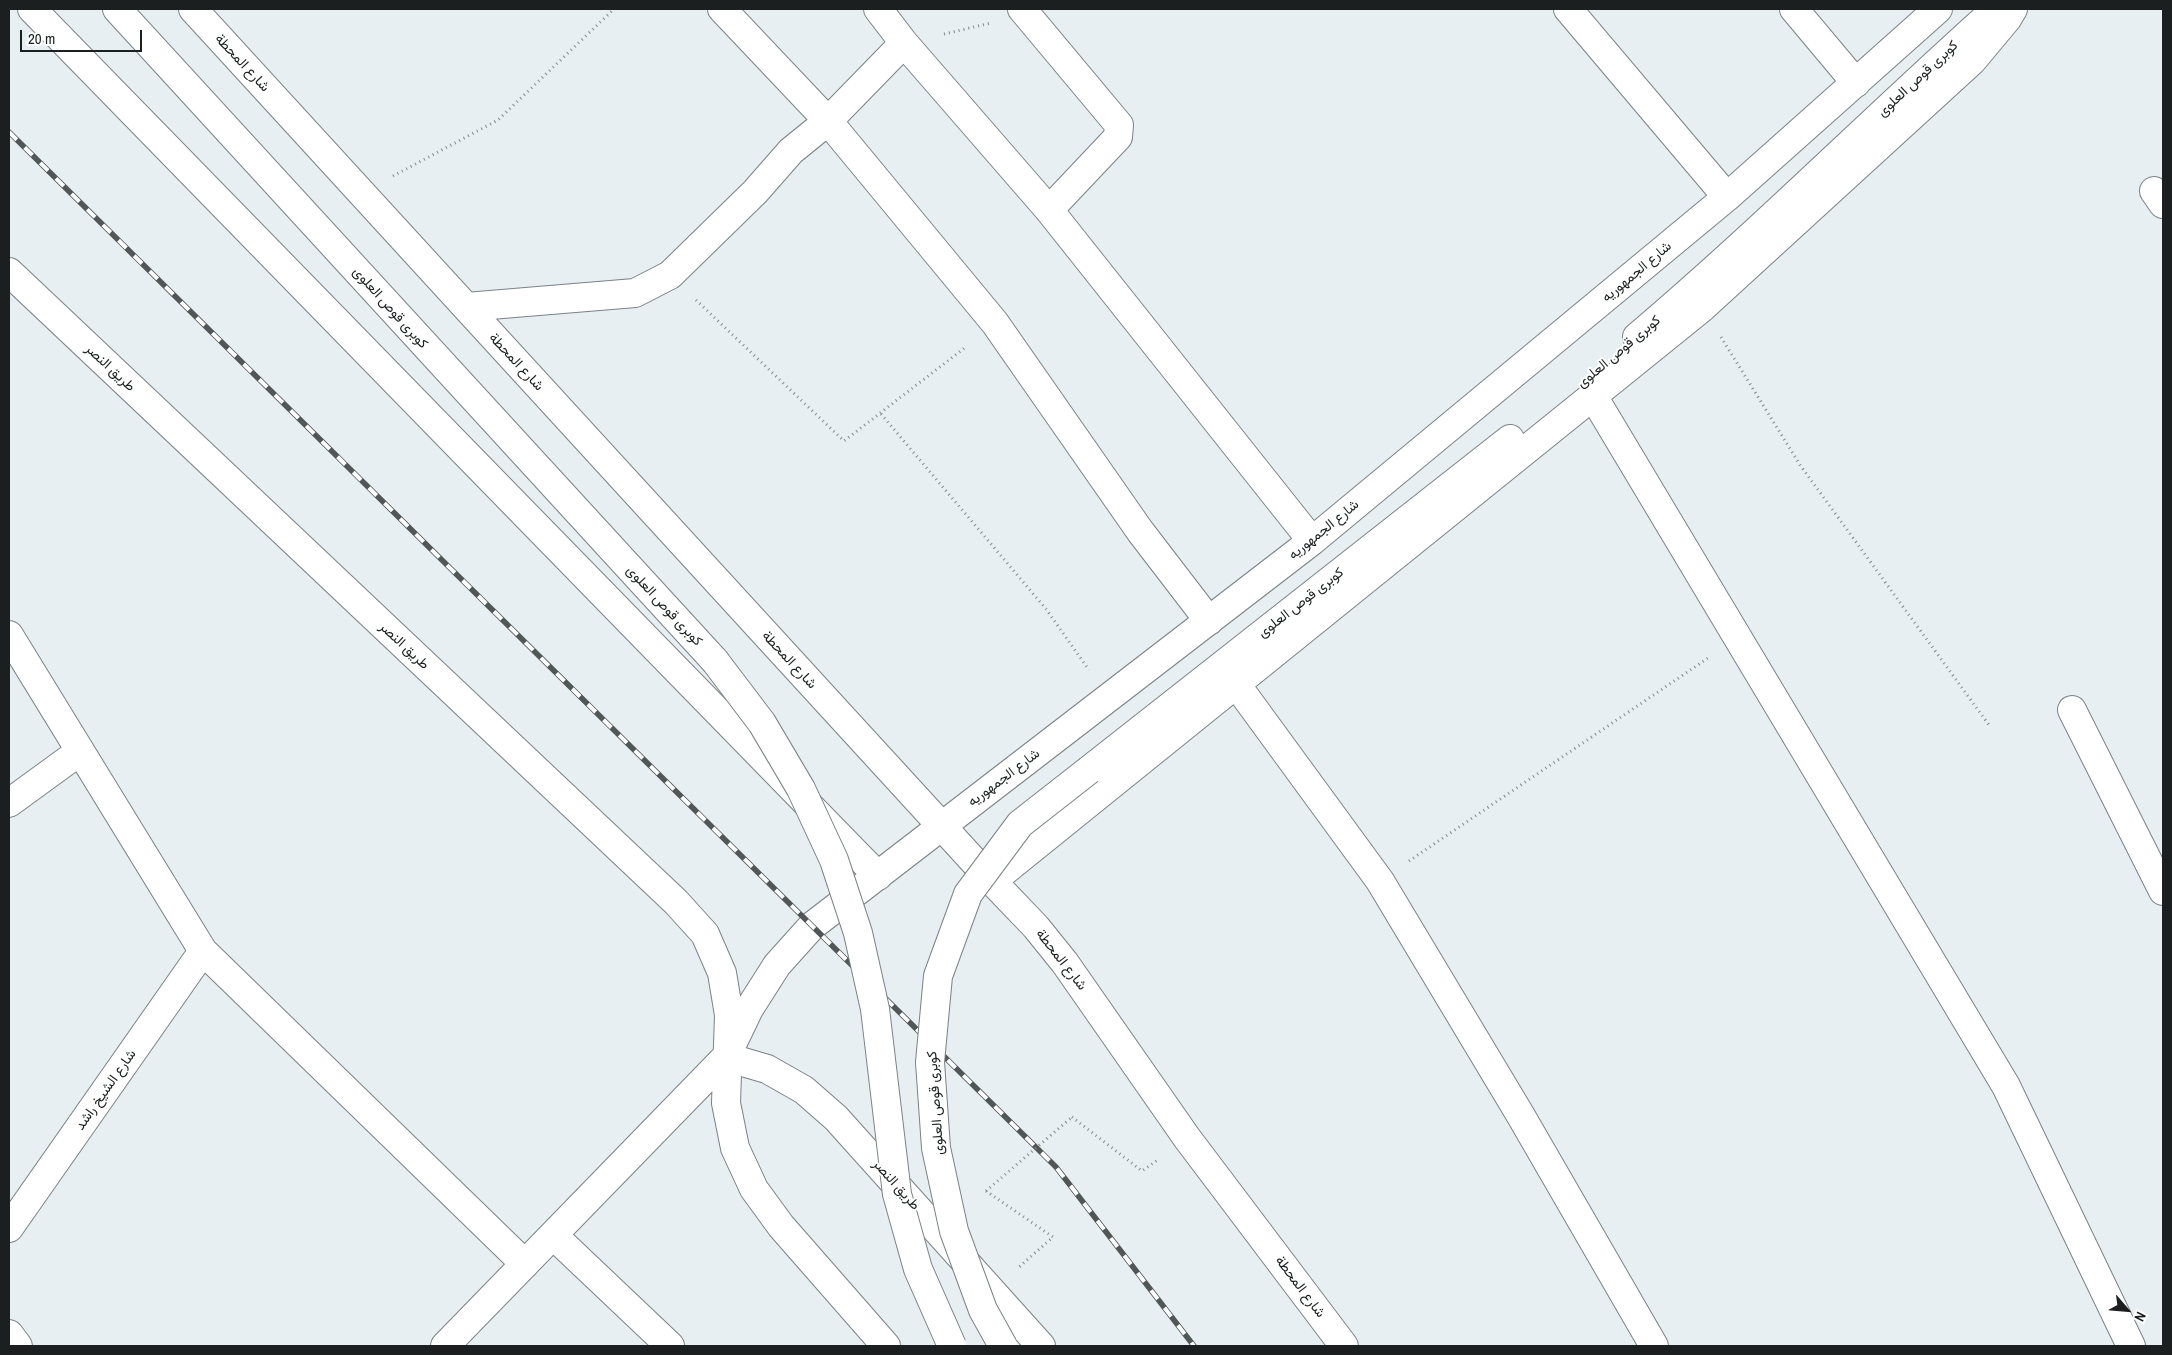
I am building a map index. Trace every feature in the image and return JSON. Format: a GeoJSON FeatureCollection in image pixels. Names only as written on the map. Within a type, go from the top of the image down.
{"type":"FeatureCollection","features":[{"type":"Feature","properties":{"kind":"street"},"geometry":{"type":"LineString","coordinates":[[32,9],[878,876]]}},
{"type":"Feature","properties":{"kind":"street","name":"كوبرى قوص العلوى"},"geometry":{"type":"LineString","coordinates":[[117,9],[715,661],[762,723],[801,789],[834,860],[858,933],[876,1009],[897,1194],[918,1269],[952,1346]]}},
{"type":"Feature","properties":{"kind":"street","name":"شارع المحطة"},"geometry":{"type":"LineString","coordinates":[[193,9],[941,826],[1036,927],[1065,963],[1187,1138],[1344,1346]]}},
{"type":"Feature","properties":{"kind":"street"},"geometry":{"type":"LineString","coordinates":[[722,9],[828,121],[995,324],[1140,531],[1209,620]]}},
{"type":"Feature","properties":{"kind":"street"},"geometry":{"type":"LineString","coordinates":[[878,9],[904,43],[1049,210],[1312,541]]}},
{"type":"Feature","properties":{"kind":"street"},"geometry":{"type":"LineString","coordinates":[[1568,9],[1727,197]]}},
{"type":"Feature","properties":{"kind":"street"},"geometry":{"type":"LineString","coordinates":[[1794,9],[1856,83]]}},
{"type":"Feature","properties":{"kind":"street","name":"شارع الجمهوريه"},"geometry":{"type":"LineString","coordinates":[[726,1057],[749,1009],[777,965],[812,926],[1312,541],[1727,197],[1938,9]]}},
{"type":"Feature","properties":{"kind":"street","name":"كوبرى قوص العلوى"},"geometry":{"type":"LineString","coordinates":[[1003,1346],[983,1310],[954,1231],[936,1148],[930,1062],[938,976],[968,894],[1020,824],[1586,380],[1640,335],[1727,260],[1900,95],[1996,9]]}},
{"type":"Feature","properties":{"kind":"street"},"geometry":{"type":"LineString","coordinates":[[992,881],[1703,307],[1972,61],[2013,9]]}},
{"type":"Feature","properties":{"kind":"street"},"geometry":{"type":"LineString","coordinates":[[1024,12],[1119,125],[1118,137],[1049,210]]}},
{"type":"Feature","properties":{"kind":"street"},"geometry":{"type":"LineString","coordinates":[[466,308],[635,293],[670,275],[755,192],[791,151],[828,121],[904,43]]}},
{"type":"Feature","properties":{"kind":"street","name":"طريق النصر"},"geometry":{"type":"LineString","coordinates":[[9,272],[676,902],[705,934],[722,973],[729,1015],[726,1057],[726,1103],[735,1148],[754,1189],[781,1226],[886,1346]]}},
{"type":"Feature","properties":{"kind":"street"},"geometry":{"type":"LineString","coordinates":[[1593,396],[2006,1086],[2131,1346]]}},
{"type":"Feature","properties":{"kind":"street"},"geometry":{"type":"LineString","coordinates":[[9,636],[203,951],[525,1264]]}},
{"type":"Feature","properties":{"kind":"street"},"geometry":{"type":"LineString","coordinates":[[1236,684],[1380,881],[1521,1116],[1654,1346]]}},
{"type":"Feature","properties":{"kind":"street"},"geometry":{"type":"LineString","coordinates":[[2072,710],[2163,891]]}},
{"type":"Feature","properties":{"kind":"street"},"geometry":{"type":"LineString","coordinates":[[9,802],[79,752]]}},
{"type":"Feature","properties":{"kind":"street","name":"شارع الشيخ راشد"},"geometry":{"type":"LineString","coordinates":[[13,1212],[203,951]]}},
{"type":"Feature","properties":{"kind":"street"},"geometry":{"type":"LineString","coordinates":[[445,1346],[726,1057]]}},
{"type":"Feature","properties":{"kind":"street","name":"طريق النصر"},"geometry":{"type":"LineString","coordinates":[[726,1057],[767,1069],[804,1090],[836,1118],[1041,1346]]}},
{"type":"Feature","properties":{"kind":"street"},"geometry":{"type":"LineString","coordinates":[[553,1235],[670,1346]]}},
{"type":"Feature","properties":{"kind":"street"},"geometry":{"type":"LineString","coordinates":[[9,1334],[18,1346]]}},
{"type":"Feature","properties":{"kind":"path"},"geometry":{"type":"LineString","coordinates":[[361,193],[498,120],[614,9]]}},
{"type":"Feature","properties":{"kind":"path"},"geometry":{"type":"LineString","coordinates":[[904,43],[1024,12]]}},
{"type":"Feature","properties":{"kind":"path"},"geometry":{"type":"LineString","coordinates":[[670,275],[844,441],[995,324]]}},
{"type":"Feature","properties":{"kind":"path"},"geometry":{"type":"LineString","coordinates":[[1703,307],[1800,465],[1989,725]]}},
{"type":"Feature","properties":{"kind":"path"},"geometry":{"type":"LineString","coordinates":[[881,414],[1046,609],[1108,698]]}},
{"type":"Feature","properties":{"kind":"path"},"geometry":{"type":"LineString","coordinates":[[1380,881],[1737,638]]}},
{"type":"Feature","properties":{"kind":"path"},"geometry":{"type":"LineString","coordinates":[[992,1291],[1053,1237],[986,1191],[1072,1118],[1142,1171]]}},
{"type":"Feature","properties":{"kind":"railway"},"geometry":{"type":"LineString","coordinates":[[9,132],[1056,1167],[1194,1346]]}}]}
